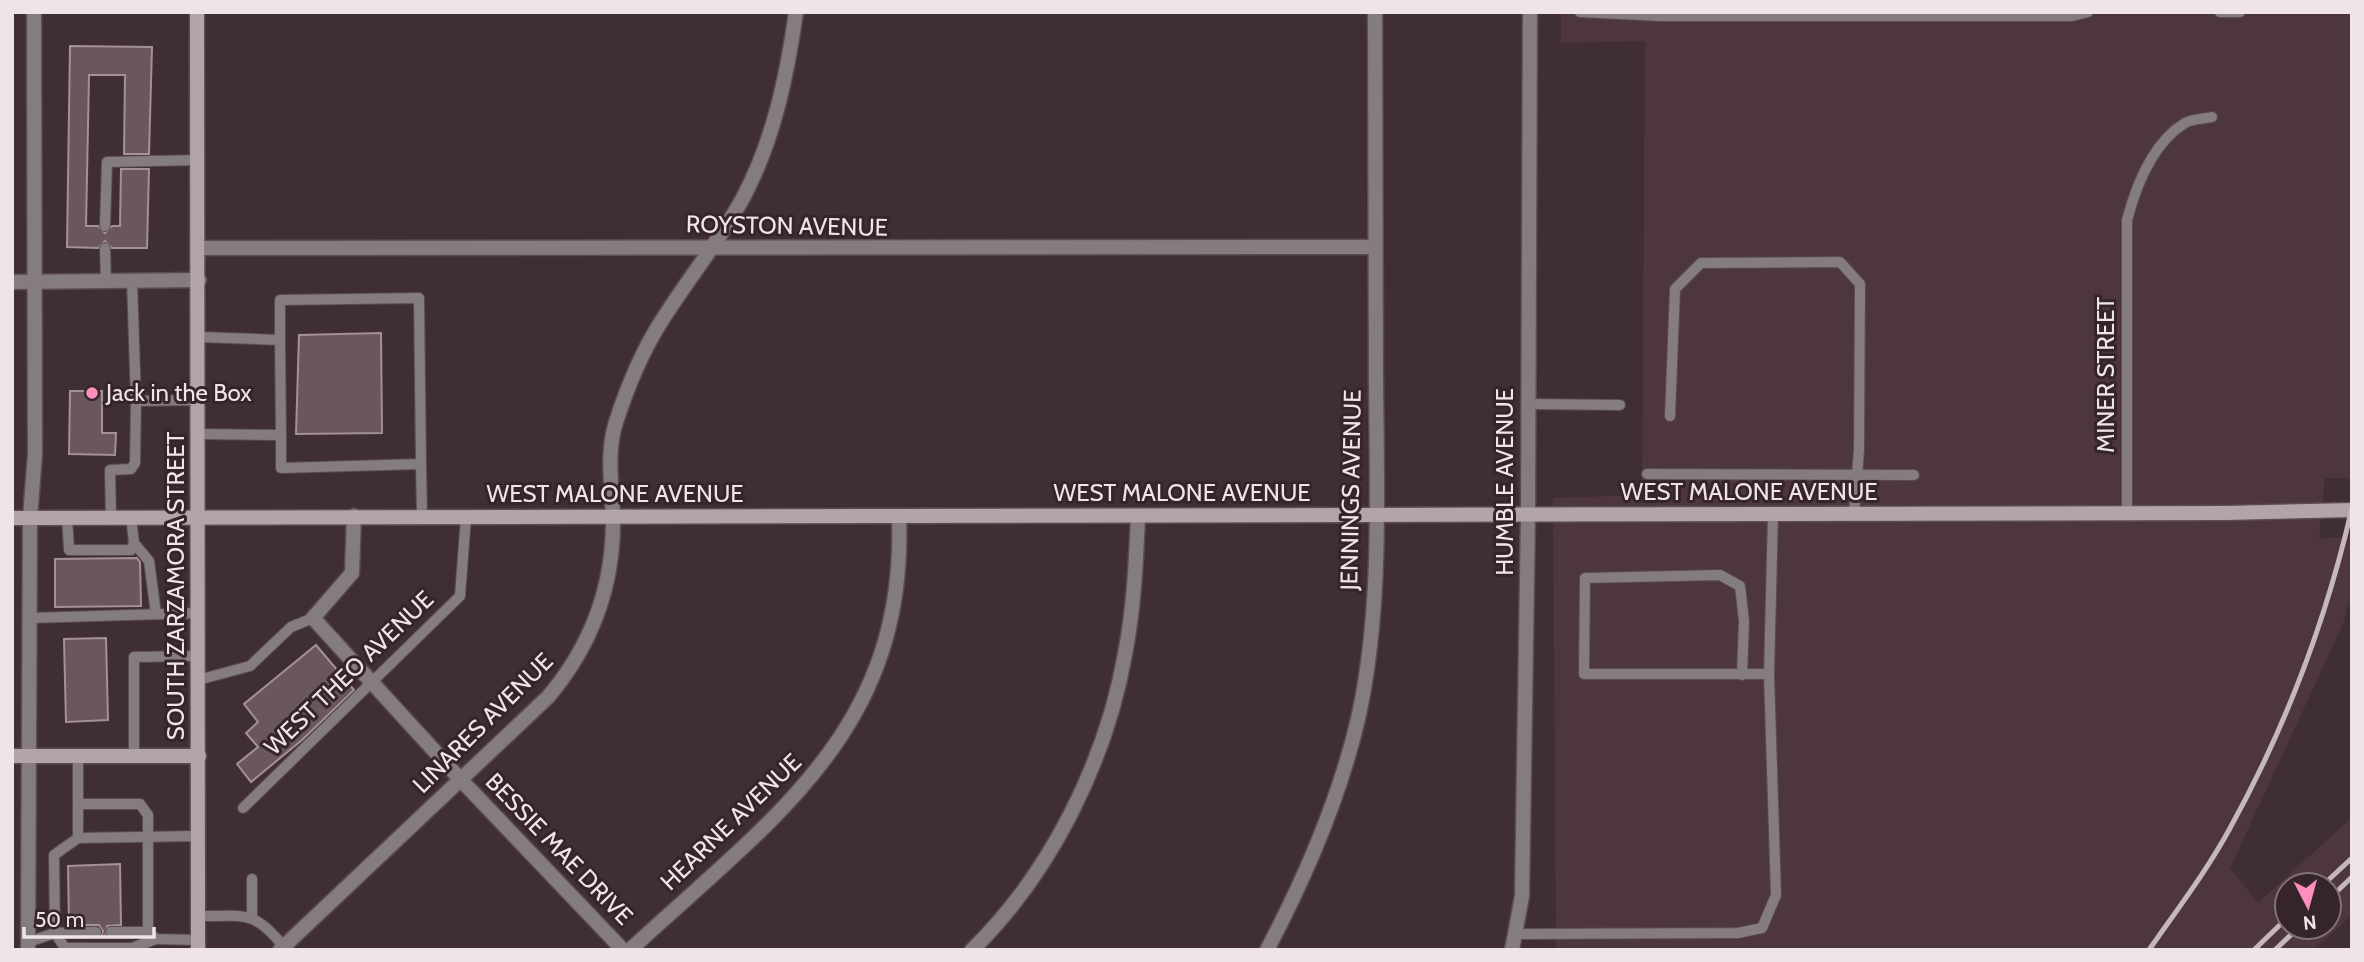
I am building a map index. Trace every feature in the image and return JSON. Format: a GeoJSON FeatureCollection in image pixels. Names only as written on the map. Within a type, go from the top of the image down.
{"type":"FeatureCollection","features":[{"type":"Feature","properties":{"kind":"street"},"geometry":{"type":"LineString","coordinates":[[28,946],[30,518],[35,454],[34,12]]}},
{"type":"Feature","properties":{"kind":"street","name":"SOUTH ZARZAMORA STREET"},"geometry":{"type":"LineString","coordinates":[[197,12],[198,945]]}},
{"type":"Feature","properties":{"kind":"street","name":"LINARES AVENUE"},"geometry":{"type":"LineString","coordinates":[[282,948],[548,697],[578,657],[599,611],[606,587],[613,517],[611,447],[616,424],[642,357],[659,325],[711,250],[745,193],[767,139],[784,83],[796,12]]}},
{"type":"Feature","properties":{"kind":"street","name":"JENNINGS AVENUE"},"geometry":{"type":"LineString","coordinates":[[1267,950],[1299,890],[1333,805],[1358,718],[1369,644],[1377,515],[1375,12]]}},
{"type":"Feature","properties":{"kind":"street","name":"HUMBLE AVENUE"},"geometry":{"type":"LineString","coordinates":[[1511,950],[1522,896],[1528,515],[1530,12]]}},
{"type":"Feature","properties":{"kind":"street","name":"ROYSTON AVENUE"},"geometry":{"type":"LineString","coordinates":[[199,248],[711,250],[1374,247]]}},
{"type":"Feature","properties":{"kind":"street"},"geometry":{"type":"LineString","coordinates":[[12,282],[199,279]]}},
{"type":"Feature","properties":{"kind":"street","name":"WEST MALONE AVENUE"},"geometry":{"type":"LineString","coordinates":[[12,518],[1854,514],[2352,510]]}},
{"type":"Feature","properties":{"kind":"street"},"geometry":{"type":"LineString","coordinates":[[313,618],[352,573],[354,516]]}},
{"type":"Feature","properties":{"kind":"street"},"geometry":{"type":"LineString","coordinates":[[972,950],[1031,881],[1058,837],[1087,775],[1109,717],[1125,657],[1135,595],[1138,516]]}},
{"type":"Feature","properties":{"kind":"street","name":"HEARNE AVENUE"},"geometry":{"type":"LineString","coordinates":[[631,950],[802,789],[848,730],[862,702],[889,629],[900,544],[899,517]]}},
{"type":"Feature","properties":{"kind":"street","name":"BESSIE MAE DRIVE"},"geometry":{"type":"LineString","coordinates":[[313,618],[462,781],[623,950]]}},
{"type":"Feature","properties":{"kind":"street"},"geometry":{"type":"LineString","coordinates":[[12,755],[199,756]]}},
{"type":"Feature","properties":{"kind":"lane"},"geometry":{"type":"LineString","coordinates":[[1580,12],[1660,16],[2088,12]]}},
{"type":"Feature","properties":{"kind":"lane"},"geometry":{"type":"LineString","coordinates":[[2220,12],[2240,12]]}},
{"type":"Feature","properties":{"kind":"lane","name":"MINER STREET"},"geometry":{"type":"LineString","coordinates":[[2127,513],[2127,220],[2137,184],[2160,147],[2186,122],[2212,117]]}},
{"type":"Feature","properties":{"kind":"lane"},"geometry":{"type":"LineString","coordinates":[[105,226],[107,162],[199,160]]}},
{"type":"Feature","properties":{"kind":"lane"},"geometry":{"type":"LineString","coordinates":[[105,248],[106,281]]}},
{"type":"Feature","properties":{"kind":"lane"},"geometry":{"type":"LineString","coordinates":[[1670,416],[1675,289],[1701,263],[1840,262],[1860,284],[1854,514]]}},
{"type":"Feature","properties":{"kind":"lane"},"geometry":{"type":"LineString","coordinates":[[111,517],[110,470],[131,469],[135,463],[132,281]]}},
{"type":"Feature","properties":{"kind":"lane"},"geometry":{"type":"LineString","coordinates":[[421,464],[281,468],[280,300],[419,298],[422,516]]}},
{"type":"Feature","properties":{"kind":"lane"},"geometry":{"type":"LineString","coordinates":[[199,337],[280,340]]}},
{"type":"Feature","properties":{"kind":"lane"},"geometry":{"type":"LineString","coordinates":[[136,401],[198,400]]}},
{"type":"Feature","properties":{"kind":"lane"},"geometry":{"type":"LineString","coordinates":[[1528,404],[1620,405]]}},
{"type":"Feature","properties":{"kind":"lane"},"geometry":{"type":"LineString","coordinates":[[198,434],[281,435]]}},
{"type":"Feature","properties":{"kind":"lane"},"geometry":{"type":"LineString","coordinates":[[1647,474],[1914,475]]}},
{"type":"Feature","properties":{"kind":"lane"},"geometry":{"type":"LineString","coordinates":[[1516,934],[1738,933],[1762,928],[1776,895],[1769,674],[1773,514]]}},
{"type":"Feature","properties":{"kind":"lane"},"geometry":{"type":"LineString","coordinates":[[67,517],[69,550],[131,550],[134,543],[131,517]]}},
{"type":"Feature","properties":{"kind":"lane","name":"WEST THEO AVENUE"},"geometry":{"type":"LineString","coordinates":[[243,808],[460,596],[466,517]]}},
{"type":"Feature","properties":{"kind":"lane"},"geometry":{"type":"LineString","coordinates":[[134,543],[149,561],[156,614]]}},
{"type":"Feature","properties":{"kind":"lane"},"geometry":{"type":"LineString","coordinates":[[1742,675],[1744,621],[1740,586],[1720,575],[1585,578],[1584,674],[1742,675],[1769,674]]}},
{"type":"Feature","properties":{"kind":"lane"},"geometry":{"type":"LineString","coordinates":[[29,618],[198,613]]}},
{"type":"Feature","properties":{"kind":"lane"},"geometry":{"type":"LineString","coordinates":[[198,680],[250,666],[291,626],[313,618]]}},
{"type":"Feature","properties":{"kind":"lane"},"geometry":{"type":"LineString","coordinates":[[134,756],[134,657],[198,656]]}},
{"type":"Feature","properties":{"kind":"lane"},"geometry":{"type":"LineString","coordinates":[[78,755],[78,838]]}},
{"type":"Feature","properties":{"kind":"lane"},"geometry":{"type":"LineString","coordinates":[[78,804],[139,804],[148,816],[152,935]]}},
{"type":"Feature","properties":{"kind":"lane"},"geometry":{"type":"LineString","coordinates":[[152,935],[132,948],[65,948],[55,933],[54,855],[78,838],[198,836]]}},
{"type":"Feature","properties":{"kind":"lane"},"geometry":{"type":"LineString","coordinates":[[252,879],[252,918]]}},
{"type":"Feature","properties":{"kind":"lane"},"geometry":{"type":"LineString","coordinates":[[198,916],[252,918],[266,924],[282,948]]}},
{"type":"Feature","properties":{"kind":"lane"},"geometry":{"type":"LineString","coordinates":[[28,946],[55,933],[96,932]]}},
{"type":"Feature","properties":{"kind":"lane"},"geometry":{"type":"LineString","coordinates":[[111,932],[152,935],[198,945]]}},
{"type":"Feature","properties":{"kind":"shaded area"},"geometry":{"type":"Polygon","coordinates":[[[1561,12],[2352,12],[2352,478],[2325,478],[2319,539],[2352,536],[2352,592],[2343,624],[2230,868],[2258,903],[2273,889],[2273,941],[2324,941],[2314,950],[1556,950],[1553,498],[1642,495],[1645,41],[1561,43],[1561,12]]]}},
{"type":"Feature","properties":{"kind":"shaded area"},"geometry":{"type":"Polygon","coordinates":[[[2352,817],[2352,915],[2343,923],[2343,871],[2293,871],[2352,817]]]}},
{"type":"Feature","properties":{"kind":"building"},"geometry":{"type":"Polygon","coordinates":[[[70,46],[152,47],[149,154],[124,154],[125,75],[89,75],[86,226],[98,226],[105,233],[112,226],[120,226],[121,169],[149,169],[147,248],[112,248],[105,241],[98,248],[67,247],[70,46]]]}},
{"type":"Feature","properties":{"kind":"building"},"geometry":{"type":"Polygon","coordinates":[[[381,333],[382,433],[296,434],[299,335],[381,333]]]}},
{"type":"Feature","properties":{"kind":"building"},"geometry":{"type":"Polygon","coordinates":[[[70,391],[102,391],[102,433],[116,433],[115,455],[69,454],[70,391]]]}},
{"type":"Feature","properties":{"kind":"building"},"geometry":{"type":"Polygon","coordinates":[[[137,558],[140,562],[141,606],[55,607],[55,559],[137,558]]]}},
{"type":"Feature","properties":{"kind":"building"},"geometry":{"type":"Polygon","coordinates":[[[106,638],[108,720],[66,722],[64,639],[106,638]]]}},
{"type":"Feature","properties":{"kind":"building"},"geometry":{"type":"Polygon","coordinates":[[[316,645],[354,690],[302,740],[251,782],[237,764],[258,747],[246,733],[258,722],[244,704],[316,645]]]}},
{"type":"Feature","properties":{"kind":"building"},"geometry":{"type":"Polygon","coordinates":[[[120,864],[121,925],[107,926],[105,937],[101,937],[103,931],[99,925],[69,925],[68,866],[120,864]]]}},
{"type":"Feature","properties":{"kind":"railway"},"geometry":{"type":"LineString","coordinates":[[2149,950],[2220,846],[2286,714],[2330,592],[2352,508]]}},
{"type":"Feature","properties":{"kind":"railway"},"geometry":{"type":"LineString","coordinates":[[2338,871],[2352,858]]}},
{"type":"Feature","properties":{"kind":"railway"},"geometry":{"type":"LineString","coordinates":[[2343,886],[2352,877]]}},
{"type":"Feature","properties":{"kind":"railway"},"geometry":{"type":"LineString","coordinates":[[2254,950],[2273,932]]}},
{"type":"Feature","properties":{"kind":"railway"},"geometry":{"type":"LineString","coordinates":[[2275,950],[2284,941]]}},
{"type":"Feature","properties":{"kind":"place","name":"Jack in the Box"},"geometry":{"type":"Point","coordinates":[92,393]}}]}
